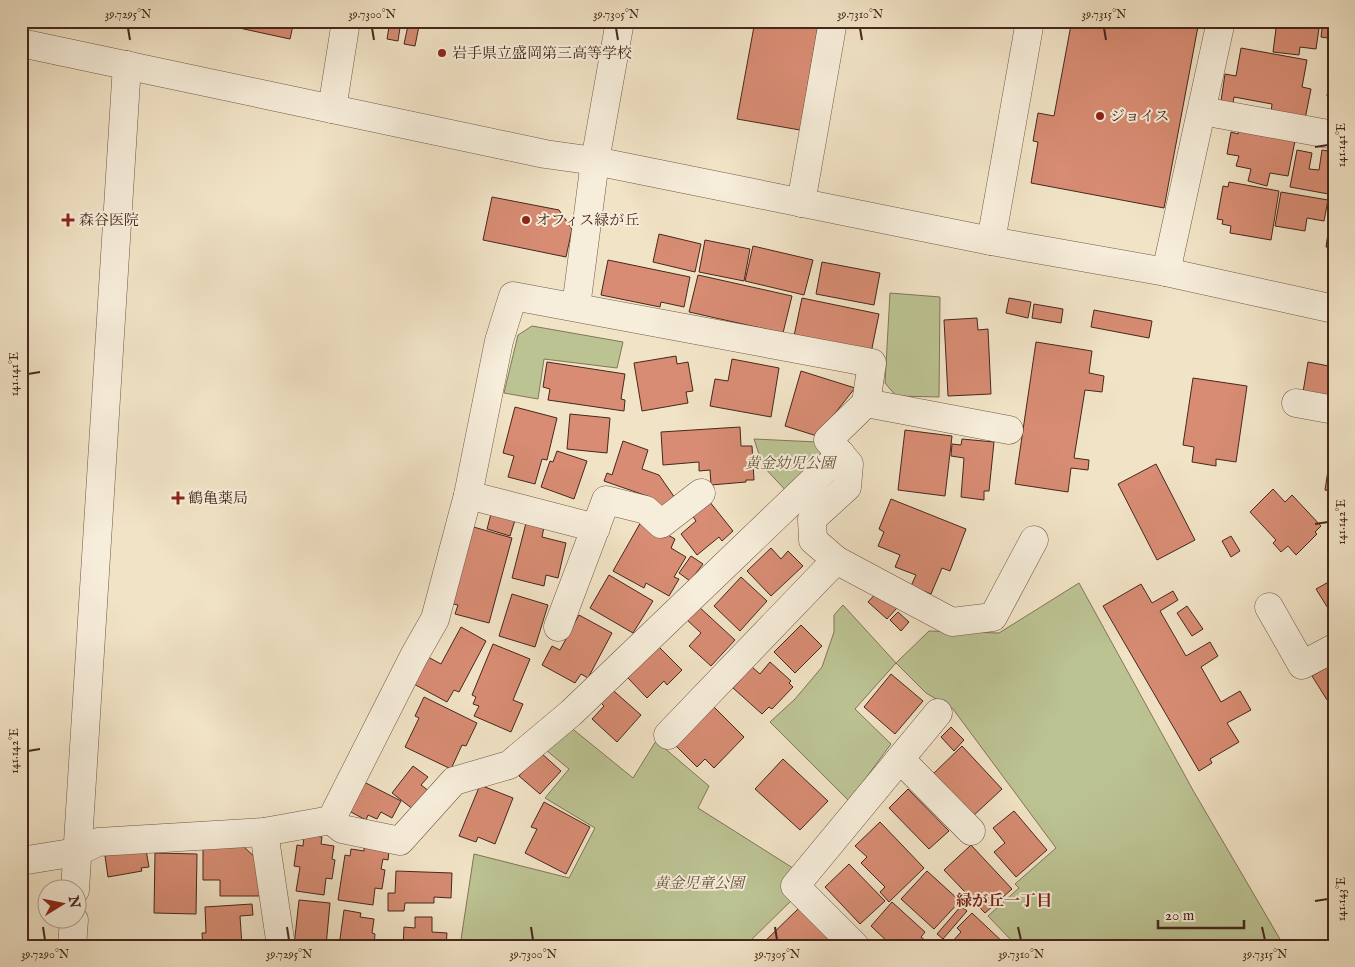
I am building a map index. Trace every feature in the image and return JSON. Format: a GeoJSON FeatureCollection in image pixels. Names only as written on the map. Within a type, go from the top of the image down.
{"type":"FeatureCollection","features":[{"type":"Feature","properties":{"kind":"street"},"geometry":{"type":"LineString","coordinates":[[332,109],[346,21]]}},
{"type":"Feature","properties":{"kind":"street"},"geometry":{"type":"LineString","coordinates":[[576,307],[595,161],[620,21]]}},
{"type":"Feature","properties":{"kind":"street"},"geometry":{"type":"LineString","coordinates":[[801,203],[833,21]]}},
{"type":"Feature","properties":{"kind":"street"},"geometry":{"type":"LineString","coordinates":[[991,241],[1030,21]]}},
{"type":"Feature","properties":{"kind":"street"},"geometry":{"type":"LineString","coordinates":[[1166,272],[1221,21]]}},
{"type":"Feature","properties":{"kind":"street"},"geometry":{"type":"LineString","coordinates":[[21,44],[546,154],[595,161],[991,241],[1166,272],[1334,309]]}},
{"type":"Feature","properties":{"kind":"street"},"geometry":{"type":"LineString","coordinates":[[76,880],[127,65]]}},
{"type":"Feature","properties":{"kind":"street"},"geometry":{"type":"LineString","coordinates":[[1202,111],[1334,135]]}},
{"type":"Feature","properties":{"kind":"street"},"geometry":{"type":"LineString","coordinates":[[331,820],[414,656],[435,619],[468,495],[500,341],[513,296],[872,364],[866,403],[828,440],[849,464],[847,487],[812,519],[813,540],[836,560],[952,622],[993,617],[1034,540]]}},
{"type":"Feature","properties":{"kind":"street"},"geometry":{"type":"LineString","coordinates":[[866,403],[1009,430]]}},
{"type":"Feature","properties":{"kind":"street"},"geometry":{"type":"LineString","coordinates":[[1296,404],[1334,410]]}},
{"type":"Feature","properties":{"kind":"street"},"geometry":{"type":"LineString","coordinates":[[331,820],[342,830],[400,841],[454,781],[509,764],[571,713],[841,454]]}},
{"type":"Feature","properties":{"kind":"street"},"geometry":{"type":"LineString","coordinates":[[558,627],[606,500],[646,510],[661,524],[701,493]]}},
{"type":"Feature","properties":{"kind":"street"},"geometry":{"type":"LineString","coordinates":[[468,495],[596,528]]}},
{"type":"Feature","properties":{"kind":"street"},"geometry":{"type":"LineString","coordinates":[[668,735],[836,560]]}},
{"type":"Feature","properties":{"kind":"street"},"geometry":{"type":"LineString","coordinates":[[1269,607],[1302,666],[1334,648]]}},
{"type":"Feature","properties":{"kind":"street"},"geometry":{"type":"LineString","coordinates":[[855,946],[795,886],[938,713]]}},
{"type":"Feature","properties":{"kind":"street"},"geometry":{"type":"LineString","coordinates":[[900,759],[971,831]]}},
{"type":"Feature","properties":{"kind":"street"},"geometry":{"type":"LineString","coordinates":[[21,861],[77,852],[98,842],[264,832],[331,820]]}},
{"type":"Feature","properties":{"kind":"street"},"geometry":{"type":"LineString","coordinates":[[264,832],[281,946]]}},
{"type":"Feature","properties":{"kind":"street"},"geometry":{"type":"LineString","coordinates":[[72,946],[73,930]]}},
{"type":"Feature","properties":{"kind":"green space"},"geometry":{"type":"Polygon","coordinates":[[[890,293],[940,297],[939,397],[896,396],[885,383],[890,293]]]}},
{"type":"Feature","properties":{"kind":"green space"},"geometry":{"type":"Polygon","coordinates":[[[532,326],[623,342],[617,368],[544,359],[538,399],[504,393],[518,335],[532,326]]]}},
{"type":"Feature","properties":{"kind":"green space","name":"黄金幼児公園"},"geometry":{"type":"Polygon","coordinates":[[[754,439],[817,442],[828,457],[789,494],[763,466],[754,439]]]}},
{"type":"Feature","properties":{"kind":"green space"},"geometry":{"type":"Polygon","coordinates":[[[1079,583],[1194,792],[1284,946],[1021,946],[1012,941],[988,916],[1019,888],[1015,884],[1056,848],[953,709],[926,693],[896,663],[929,631],[999,633],[1079,583]]]}},
{"type":"Feature","properties":{"kind":"green space"},"geometry":{"type":"Polygon","coordinates":[[[843,605],[896,663],[855,709],[891,744],[849,801],[770,722],[795,699],[822,667],[834,632],[834,615],[843,605]]]}},
{"type":"Feature","properties":{"kind":"green space","name":"黄金児童公園"},"geometry":{"type":"Polygon","coordinates":[[[569,726],[633,778],[656,741],[709,786],[698,808],[796,870],[794,898],[745,946],[460,946],[474,854],[569,878],[595,828],[545,798],[569,769],[546,750],[569,726]]]}},
{"type":"Feature","properties":{"kind":"building"},"geometry":{"type":"Polygon","coordinates":[[[207,21],[294,21],[290,39],[207,21]]]}},
{"type":"Feature","properties":{"kind":"building"},"geometry":{"type":"Polygon","coordinates":[[[390,21],[401,21],[398,41],[387,39],[390,21]]]}},
{"type":"Feature","properties":{"kind":"building"},"geometry":{"type":"Polygon","coordinates":[[[409,21],[420,21],[415,46],[404,44],[409,21]]]}},
{"type":"Feature","properties":{"kind":"building"},"geometry":{"type":"Polygon","coordinates":[[[755,21],[819,21],[800,130],[737,119],[755,21]]]}},
{"type":"Feature","properties":{"kind":"building"},"geometry":{"type":"Polygon","coordinates":[[[1056,21],[1199,21],[1164,208],[1031,183],[1038,142],[1033,141],[1038,113],[1054,116],[1071,25],[1056,21]]]}},
{"type":"Feature","properties":{"kind":"building"},"geometry":{"type":"Polygon","coordinates":[[[1277,21],[1320,21],[1316,49],[1300,47],[1299,55],[1273,52],[1277,21]]]}},
{"type":"Feature","properties":{"kind":"building"},"geometry":{"type":"Polygon","coordinates":[[[1323,21],[1334,21],[1334,39],[1321,37],[1323,21]]]}},
{"type":"Feature","properties":{"kind":"building"},"geometry":{"type":"Polygon","coordinates":[[[1241,48],[1307,60],[1302,87],[1311,89],[1305,119],[1271,113],[1272,104],[1234,97],[1233,103],[1221,101],[1225,74],[1236,76],[1241,48]]]}},
{"type":"Feature","properties":{"kind":"building"},"geometry":{"type":"Polygon","coordinates":[[[1332,68],[1334,69],[1334,98],[1327,96],[1332,68]]]}},
{"type":"Feature","properties":{"kind":"building"},"geometry":{"type":"Polygon","coordinates":[[[1239,129],[1295,141],[1288,176],[1270,173],[1267,186],[1248,181],[1251,169],[1236,166],[1239,156],[1227,154],[1231,132],[1238,134],[1239,129]]]}},
{"type":"Feature","properties":{"kind":"building"},"geometry":{"type":"Polygon","coordinates":[[[1297,150],[1312,153],[1309,169],[1319,170],[1322,150],[1334,152],[1334,195],[1290,187],[1297,150]]]}},
{"type":"Feature","properties":{"kind":"building"},"geometry":{"type":"Polygon","coordinates":[[[1229,182],[1279,191],[1271,240],[1230,233],[1231,226],[1222,224],[1223,220],[1217,219],[1223,186],[1228,187],[1229,182]]]}},
{"type":"Feature","properties":{"kind":"building"},"geometry":{"type":"Polygon","coordinates":[[[1281,192],[1328,200],[1324,221],[1307,218],[1305,231],[1275,226],[1281,192]]]}},
{"type":"Feature","properties":{"kind":"building","name":"オフィス緑が丘"},"geometry":{"type":"Polygon","coordinates":[[[492,197],[559,210],[572,229],[566,257],[483,240],[492,197]]]}},
{"type":"Feature","properties":{"kind":"building"},"geometry":{"type":"Polygon","coordinates":[[[1328,233],[1334,233],[1334,253],[1333,248],[1326,247],[1328,233]]]}},
{"type":"Feature","properties":{"kind":"building"},"geometry":{"type":"Polygon","coordinates":[[[659,234],[701,244],[695,272],[653,262],[659,234]]]}},
{"type":"Feature","properties":{"kind":"building"},"geometry":{"type":"Polygon","coordinates":[[[705,240],[750,249],[744,281],[699,272],[705,240]]]}},
{"type":"Feature","properties":{"kind":"building"},"geometry":{"type":"Polygon","coordinates":[[[753,246],[813,260],[804,295],[745,281],[753,246]]]}},
{"type":"Feature","properties":{"kind":"building"},"geometry":{"type":"Polygon","coordinates":[[[608,260],[690,277],[684,307],[661,302],[660,307],[601,295],[608,260]]]}},
{"type":"Feature","properties":{"kind":"building"},"geometry":{"type":"Polygon","coordinates":[[[822,262],[880,273],[874,305],[816,294],[822,262]]]}},
{"type":"Feature","properties":{"kind":"building"},"geometry":{"type":"Polygon","coordinates":[[[698,275],[792,296],[783,333],[689,312],[698,275]]]}},
{"type":"Feature","properties":{"kind":"building"},"geometry":{"type":"Polygon","coordinates":[[[802,298],[879,314],[871,353],[794,336],[802,298]]]}},
{"type":"Feature","properties":{"kind":"building"},"geometry":{"type":"Polygon","coordinates":[[[1009,298],[1031,302],[1028,318],[1006,313],[1009,298]]]}},
{"type":"Feature","properties":{"kind":"building"},"geometry":{"type":"Polygon","coordinates":[[[1034,304],[1063,309],[1061,323],[1032,318],[1034,304]]]}},
{"type":"Feature","properties":{"kind":"building"},"geometry":{"type":"Polygon","coordinates":[[[1094,310],[1152,321],[1149,338],[1091,327],[1094,310]]]}},
{"type":"Feature","properties":{"kind":"building"},"geometry":{"type":"Polygon","coordinates":[[[977,318],[978,330],[988,329],[991,394],[948,396],[944,320],[977,318]]]}},
{"type":"Feature","properties":{"kind":"building"},"geometry":{"type":"Polygon","coordinates":[[[1036,342],[1092,351],[1089,373],[1104,376],[1102,392],[1085,390],[1074,458],[1089,460],[1088,470],[1071,468],[1068,492],[1015,484],[1036,342]]]}},
{"type":"Feature","properties":{"kind":"building"},"geometry":{"type":"Polygon","coordinates":[[[676,356],[677,364],[688,362],[693,391],[686,392],[688,403],[642,411],[634,363],[676,356]]]}},
{"type":"Feature","properties":{"kind":"building"},"geometry":{"type":"Polygon","coordinates":[[[732,359],[779,368],[771,417],[710,406],[715,379],[728,381],[732,359]]]}},
{"type":"Feature","properties":{"kind":"building"},"geometry":{"type":"Polygon","coordinates":[[[547,362],[625,374],[621,399],[625,400],[624,411],[548,400],[550,389],[543,387],[547,362]]]}},
{"type":"Feature","properties":{"kind":"building"},"geometry":{"type":"Polygon","coordinates":[[[1308,362],[1334,367],[1334,403],[1302,398],[1308,362]]]}},
{"type":"Feature","properties":{"kind":"building"},"geometry":{"type":"Polygon","coordinates":[[[801,371],[855,388],[817,436],[785,426],[801,371]]]}},
{"type":"Feature","properties":{"kind":"building"},"geometry":{"type":"Polygon","coordinates":[[[1193,378],[1247,386],[1236,462],[1216,459],[1216,466],[1192,462],[1194,447],[1183,445],[1193,378]]]}},
{"type":"Feature","properties":{"kind":"building"},"geometry":{"type":"Polygon","coordinates":[[[515,407],[557,418],[547,460],[542,459],[535,484],[508,477],[514,456],[503,453],[515,407]]]}},
{"type":"Feature","properties":{"kind":"building"},"geometry":{"type":"Polygon","coordinates":[[[570,414],[610,418],[607,453],[567,449],[570,414]]]}},
{"type":"Feature","properties":{"kind":"building"},"geometry":{"type":"Polygon","coordinates":[[[740,427],[741,446],[752,446],[754,480],[711,485],[710,470],[699,471],[699,462],[663,465],[661,432],[740,427]]]}},
{"type":"Feature","properties":{"kind":"building"},"geometry":{"type":"Polygon","coordinates":[[[905,430],[952,436],[945,496],[898,490],[905,430]]]}},
{"type":"Feature","properties":{"kind":"building"},"geometry":{"type":"Polygon","coordinates":[[[962,439],[994,442],[989,491],[984,491],[984,500],[961,497],[964,458],[951,456],[952,444],[961,445],[962,439]]]}},
{"type":"Feature","properties":{"kind":"building"},"geometry":{"type":"Polygon","coordinates":[[[623,441],[648,450],[642,469],[659,475],[675,498],[658,510],[650,497],[604,481],[607,473],[612,475],[623,441]]]}},
{"type":"Feature","properties":{"kind":"building"},"geometry":{"type":"Polygon","coordinates":[[[557,451],[587,461],[574,499],[541,487],[550,461],[553,462],[557,451]]]}},
{"type":"Feature","properties":{"kind":"building"},"geometry":{"type":"Polygon","coordinates":[[[1156,464],[1195,540],[1157,560],[1118,484],[1156,464]]]}},
{"type":"Feature","properties":{"kind":"building"},"geometry":{"type":"Polygon","coordinates":[[[1329,464],[1334,465],[1334,492],[1325,490],[1329,464]]]}},
{"type":"Feature","properties":{"kind":"building"},"geometry":{"type":"Polygon","coordinates":[[[1273,489],[1285,502],[1292,495],[1321,526],[1315,532],[1317,534],[1296,555],[1288,546],[1281,552],[1273,543],[1276,540],[1250,512],[1273,489]]]}},
{"type":"Feature","properties":{"kind":"building"},"geometry":{"type":"Polygon","coordinates":[[[891,499],[966,529],[950,571],[942,568],[931,594],[911,586],[916,575],[895,567],[900,555],[878,546],[884,532],[879,529],[891,499]]]}},
{"type":"Feature","properties":{"kind":"building"},"geometry":{"type":"Polygon","coordinates":[[[709,501],[733,531],[722,541],[719,537],[697,555],[681,534],[696,521],[692,515],[709,501]]]}},
{"type":"Feature","properties":{"kind":"building"},"geometry":{"type":"Polygon","coordinates":[[[492,510],[516,517],[510,536],[487,529],[492,510]]]}},
{"type":"Feature","properties":{"kind":"building"},"geometry":{"type":"Polygon","coordinates":[[[642,520],[675,539],[671,548],[686,557],[674,577],[679,579],[669,596],[646,583],[644,588],[613,571],[642,520]]]}},
{"type":"Feature","properties":{"kind":"building"},"geometry":{"type":"Polygon","coordinates":[[[526,523],[544,527],[542,537],[566,543],[558,578],[546,575],[544,586],[512,578],[526,523]]]}},
{"type":"Feature","properties":{"kind":"building"},"geometry":{"type":"Polygon","coordinates":[[[470,526],[512,538],[489,623],[455,614],[458,605],[449,603],[470,526]]]}},
{"type":"Feature","properties":{"kind":"building"},"geometry":{"type":"Polygon","coordinates":[[[1231,536],[1240,551],[1231,557],[1222,541],[1231,536]]]}},
{"type":"Feature","properties":{"kind":"building"},"geometry":{"type":"Polygon","coordinates":[[[771,548],[781,559],[788,551],[803,566],[771,596],[747,571],[771,548]]]}},
{"type":"Feature","properties":{"kind":"building"},"geometry":{"type":"Polygon","coordinates":[[[691,556],[703,564],[690,581],[679,573],[691,556]]]}},
{"type":"Feature","properties":{"kind":"building"},"geometry":{"type":"Polygon","coordinates":[[[609,575],[653,601],[633,633],[590,608],[609,575]]]}},
{"type":"Feature","properties":{"kind":"building"},"geometry":{"type":"Polygon","coordinates":[[[741,577],[767,601],[740,631],[714,606],[741,577]]]}},
{"type":"Feature","properties":{"kind":"building"},"geometry":{"type":"Polygon","coordinates":[[[1334,579],[1334,618],[1316,589],[1334,579]]]}},
{"type":"Feature","properties":{"kind":"building"},"geometry":{"type":"Polygon","coordinates":[[[1141,584],[1152,603],[1173,591],[1178,600],[1160,611],[1186,656],[1210,642],[1218,656],[1201,667],[1221,702],[1240,691],[1251,710],[1227,723],[1239,742],[1210,759],[1212,763],[1199,771],[1103,606],[1141,584]]]}},
{"type":"Feature","properties":{"kind":"building"},"geometry":{"type":"Polygon","coordinates":[[[878,591],[897,608],[887,619],[868,602],[878,591]]]}},
{"type":"Feature","properties":{"kind":"building"},"geometry":{"type":"Polygon","coordinates":[[[512,594],[548,605],[535,647],[499,636],[512,594]]]}},
{"type":"Feature","properties":{"kind":"building"},"geometry":{"type":"Polygon","coordinates":[[[697,605],[735,640],[711,666],[689,646],[701,633],[685,618],[697,605]]]}},
{"type":"Feature","properties":{"kind":"building"},"geometry":{"type":"Polygon","coordinates":[[[1187,606],[1203,629],[1192,636],[1177,613],[1187,606]]]}},
{"type":"Feature","properties":{"kind":"building"},"geometry":{"type":"Polygon","coordinates":[[[898,612],[909,622],[901,631],[890,620],[898,612]]]}},
{"type":"Feature","properties":{"kind":"building"},"geometry":{"type":"Polygon","coordinates":[[[579,615],[612,633],[588,678],[581,674],[575,683],[542,665],[552,646],[560,650],[579,615]]]}},
{"type":"Feature","properties":{"kind":"building"},"geometry":{"type":"Polygon","coordinates":[[[801,625],[822,646],[795,673],[774,652],[801,625]]]}},
{"type":"Feature","properties":{"kind":"building"},"geometry":{"type":"Polygon","coordinates":[[[461,627],[486,641],[459,692],[454,690],[447,702],[412,683],[426,656],[441,664],[461,627]]]}},
{"type":"Feature","properties":{"kind":"building"},"geometry":{"type":"Polygon","coordinates":[[[493,644],[530,659],[513,700],[523,704],[511,732],[474,716],[479,706],[473,704],[476,697],[472,695],[493,644]]]}},
{"type":"Feature","properties":{"kind":"building"},"geometry":{"type":"Polygon","coordinates":[[[659,647],[682,670],[667,685],[664,681],[647,698],[628,678],[659,647]]]}},
{"type":"Feature","properties":{"kind":"building"},"geometry":{"type":"Polygon","coordinates":[[[770,662],[791,681],[789,683],[793,687],[772,709],[769,707],[762,714],[733,688],[752,667],[760,674],[770,662]]]}},
{"type":"Feature","properties":{"kind":"building"},"geometry":{"type":"Polygon","coordinates":[[[1334,663],[1334,700],[1329,703],[1312,676],[1334,663]]]}},
{"type":"Feature","properties":{"kind":"building"},"geometry":{"type":"Polygon","coordinates":[[[891,674],[923,701],[895,734],[864,707],[891,674]]]}},
{"type":"Feature","properties":{"kind":"building"},"geometry":{"type":"Polygon","coordinates":[[[608,686],[641,715],[617,742],[592,719],[604,706],[597,699],[608,686]]]}},
{"type":"Feature","properties":{"kind":"building"},"geometry":{"type":"Polygon","coordinates":[[[424,697],[477,723],[466,746],[462,745],[451,769],[405,747],[419,718],[415,716],[424,697]]]}},
{"type":"Feature","properties":{"kind":"building"},"geometry":{"type":"Polygon","coordinates":[[[714,707],[744,737],[714,768],[705,759],[697,767],[676,746],[714,707]]]}},
{"type":"Feature","properties":{"kind":"building"},"geometry":{"type":"Polygon","coordinates":[[[951,727],[964,740],[954,751],[941,737],[951,727]]]}},
{"type":"Feature","properties":{"kind":"building"},"geometry":{"type":"Polygon","coordinates":[[[962,746],[1002,789],[972,817],[932,775],[962,746]]]}},
{"type":"Feature","properties":{"kind":"building"},"geometry":{"type":"Polygon","coordinates":[[[540,752],[561,771],[540,794],[519,776],[540,752]]]}},
{"type":"Feature","properties":{"kind":"building"},"geometry":{"type":"Polygon","coordinates":[[[783,759],[828,801],[800,830],[755,789],[783,759]]]}},
{"type":"Feature","properties":{"kind":"building"},"geometry":{"type":"Polygon","coordinates":[[[413,766],[428,777],[421,785],[429,791],[414,810],[392,793],[413,766]]]}},
{"type":"Feature","properties":{"kind":"building"},"geometry":{"type":"Polygon","coordinates":[[[364,782],[401,801],[392,818],[381,812],[377,819],[368,815],[366,820],[349,811],[364,782]]]}},
{"type":"Feature","properties":{"kind":"building"},"geometry":{"type":"Polygon","coordinates":[[[480,785],[513,798],[495,844],[478,837],[476,842],[459,836],[480,785]]]}},
{"type":"Feature","properties":{"kind":"building"},"geometry":{"type":"Polygon","coordinates":[[[908,789],[949,831],[929,849],[889,808],[908,789]]]}},
{"type":"Feature","properties":{"kind":"building"},"geometry":{"type":"Polygon","coordinates":[[[544,802],[590,827],[566,874],[525,853],[537,829],[531,827],[544,802]]]}},
{"type":"Feature","properties":{"kind":"building"},"geometry":{"type":"Polygon","coordinates":[[[1014,811],[1047,850],[1016,877],[994,852],[1005,843],[993,828],[1014,811]]]}},
{"type":"Feature","properties":{"kind":"building"},"geometry":{"type":"Polygon","coordinates":[[[880,822],[924,868],[889,902],[880,892],[885,887],[861,863],[867,857],[855,846],[880,822]]]}},
{"type":"Feature","properties":{"kind":"building"},"geometry":{"type":"Polygon","coordinates":[[[304,834],[322,837],[321,844],[334,846],[332,859],[335,860],[332,879],[326,878],[324,895],[296,891],[300,867],[294,866],[297,845],[303,846],[304,834]]]}},
{"type":"Feature","properties":{"kind":"building"},"geometry":{"type":"Polygon","coordinates":[[[971,845],[1012,889],[985,913],[944,870],[971,845]]]}},
{"type":"Feature","properties":{"kind":"building"},"geometry":{"type":"Polygon","coordinates":[[[243,846],[259,861],[260,896],[220,896],[220,880],[203,880],[203,847],[243,846]]]}},
{"type":"Feature","properties":{"kind":"building"},"geometry":{"type":"Polygon","coordinates":[[[364,847],[389,851],[388,860],[383,859],[381,869],[385,870],[382,889],[375,888],[373,905],[338,900],[345,855],[350,856],[351,849],[364,851],[364,847]]]}},
{"type":"Feature","properties":{"kind":"building"},"geometry":{"type":"Polygon","coordinates":[[[146,850],[149,867],[141,868],[142,871],[108,877],[105,856],[146,850]]]}},
{"type":"Feature","properties":{"kind":"building"},"geometry":{"type":"Polygon","coordinates":[[[155,853],[197,854],[196,914],[154,913],[155,853]]]}},
{"type":"Feature","properties":{"kind":"building"},"geometry":{"type":"Polygon","coordinates":[[[849,864],[885,901],[860,924],[825,887],[849,864]]]}},
{"type":"Feature","properties":{"kind":"building"},"geometry":{"type":"Polygon","coordinates":[[[396,871],[452,873],[451,898],[434,897],[434,903],[405,903],[404,911],[388,911],[388,893],[395,893],[396,871]]]}},
{"type":"Feature","properties":{"kind":"building"},"geometry":{"type":"Polygon","coordinates":[[[927,871],[960,901],[934,929],[901,899],[927,871]]]}},
{"type":"Feature","properties":{"kind":"building"},"geometry":{"type":"Polygon","coordinates":[[[299,900],[330,903],[326,946],[294,946],[299,900]]]}},
{"type":"Feature","properties":{"kind":"building"},"geometry":{"type":"Polygon","coordinates":[[[892,902],[925,932],[921,937],[927,942],[924,946],[892,946],[871,926],[892,902]]]}},
{"type":"Feature","properties":{"kind":"building"},"geometry":{"type":"Polygon","coordinates":[[[252,904],[253,915],[240,916],[242,946],[203,946],[202,933],[206,933],[205,907],[252,904]]]}},
{"type":"Feature","properties":{"kind":"building"},"geometry":{"type":"Polygon","coordinates":[[[961,906],[967,911],[943,939],[937,934],[961,906]]]}},
{"type":"Feature","properties":{"kind":"building"},"geometry":{"type":"Polygon","coordinates":[[[799,908],[830,939],[823,946],[760,946],[799,908]]]}},
{"type":"Feature","properties":{"kind":"building"},"geometry":{"type":"Polygon","coordinates":[[[344,910],[361,913],[360,917],[374,919],[372,933],[375,934],[374,946],[339,946],[344,910]]]}},
{"type":"Feature","properties":{"kind":"building"},"geometry":{"type":"Polygon","coordinates":[[[972,913],[1007,946],[954,946],[951,943],[961,932],[957,928],[972,913]]]}},
{"type":"Feature","properties":{"kind":"building"},"geometry":{"type":"Polygon","coordinates":[[[415,917],[432,917],[432,932],[447,933],[446,946],[403,946],[404,927],[415,928],[415,917]]]}},
{"type":"Feature","properties":{"kind":"place","name":"岩手県立盛岡第三高等学校"},"geometry":{"type":"Point","coordinates":[442,53]}},
{"type":"Feature","properties":{"kind":"place","name":"ジョイス"},"geometry":{"type":"Point","coordinates":[1100,116]}},
{"type":"Feature","properties":{"kind":"place","name":"森谷医院"},"geometry":{"type":"Point","coordinates":[68,220]}},
{"type":"Feature","properties":{"kind":"place","name":"オフィス緑が丘"},"geometry":{"type":"Point","coordinates":[526,220]}},
{"type":"Feature","properties":{"kind":"place","name":"鶴亀薬局"},"geometry":{"type":"Point","coordinates":[178,498]}},
{"type":"Feature","properties":{"kind":"district","name":"緑が丘一丁目"},"geometry":{"type":"Point","coordinates":[1004,900]}}]}
